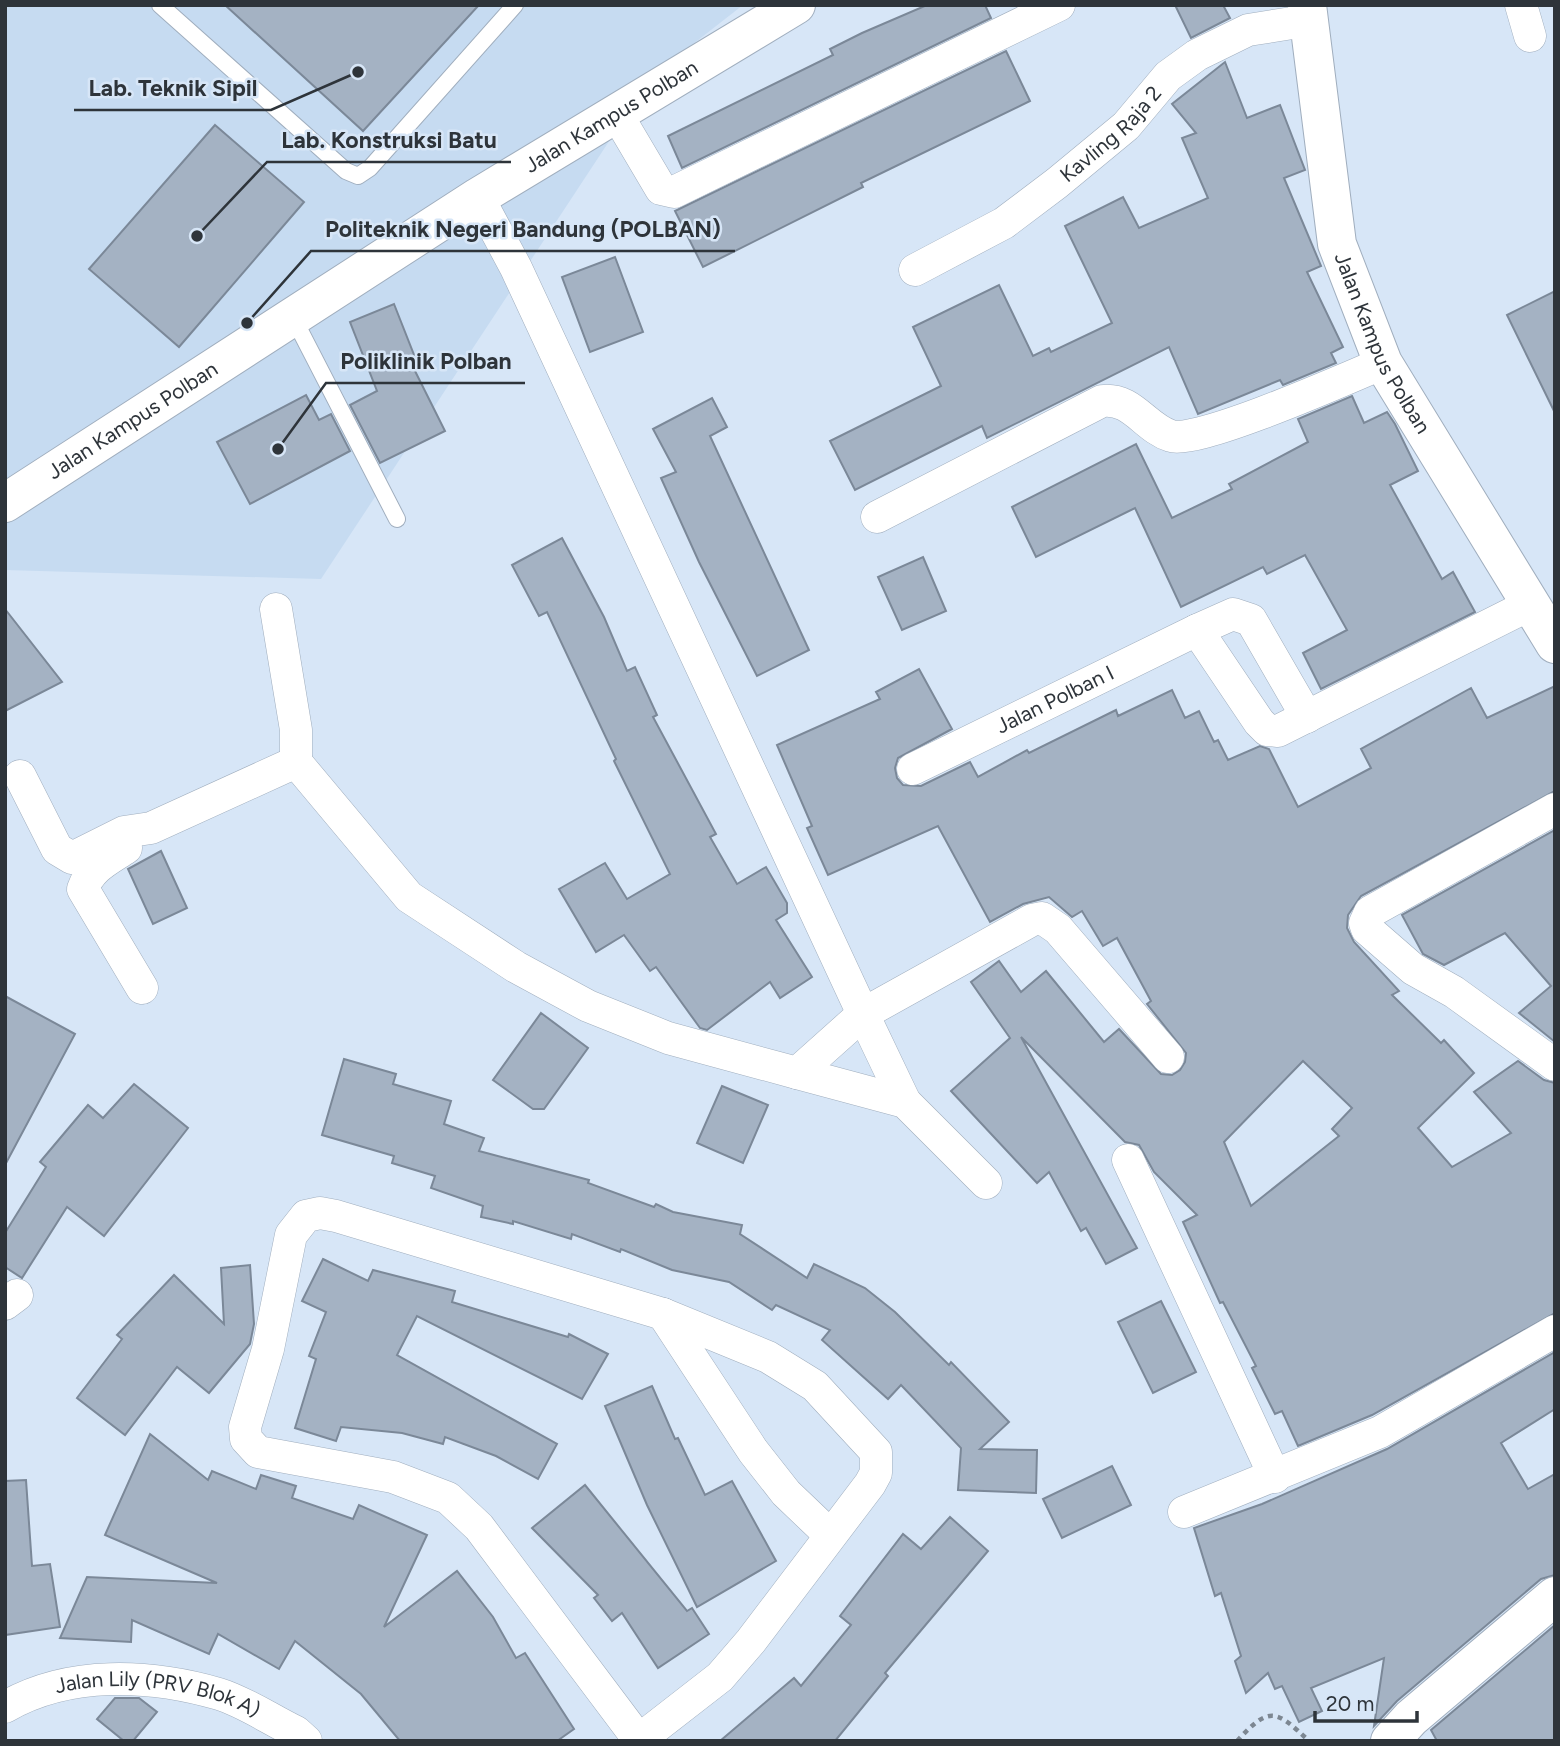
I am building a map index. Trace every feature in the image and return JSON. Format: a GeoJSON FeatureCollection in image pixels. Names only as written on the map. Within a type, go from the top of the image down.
{"type":"FeatureCollection","features":[{"type":"Feature","properties":{"kind":"street","name":"Jalan Kampus Polban"},"geometry":{"type":"LineString","coordinates":[[5,503],[478,197],[796,5]]}},
{"type":"Feature","properties":{"kind":"street"},"geometry":{"type":"LineString","coordinates":[[616,113],[661,189],[674,192],[1059,5]]}},
{"type":"Feature","properties":{"kind":"street"},"geometry":{"type":"LineString","coordinates":[[1521,5],[1530,36]]}},
{"type":"Feature","properties":{"kind":"street","name":"Jalan Kampus Polban"},"geometry":{"type":"LineString","coordinates":[[1309,12],[1337,244],[1382,363],[1555,645]]}},
{"type":"Feature","properties":{"kind":"street","name":"Kavling Raja 2"},"geometry":{"type":"LineString","coordinates":[[915,270],[1004,223],[1077,168],[1126,126],[1168,76],[1197,55],[1248,30],[1309,12]]}},
{"type":"Feature","properties":{"kind":"street"},"geometry":{"type":"LineString","coordinates":[[478,197],[522,281],[905,1102],[986,1183]]}},
{"type":"Feature","properties":{"kind":"street"},"geometry":{"type":"LineString","coordinates":[[877,517],[1102,401],[1122,401],[1171,437],[1189,437],[1280,406],[1382,363]]}},
{"type":"Feature","properties":{"kind":"street"},"geometry":{"type":"LineString","coordinates":[[1197,630],[1262,727],[1278,732],[1531,604]]}},
{"type":"Feature","properties":{"kind":"street"},"geometry":{"type":"LineString","coordinates":[[276,609],[296,730],[296,762],[409,897],[516,967],[588,1006],[668,1038],[905,1102]]}},
{"type":"Feature","properties":{"kind":"street","name":"Jalan Polban I"},"geometry":{"type":"LineString","coordinates":[[914,769],[1234,614],[1251,620],[1307,717]]}},
{"type":"Feature","properties":{"kind":"street"},"geometry":{"type":"LineString","coordinates":[[142,988],[83,890],[86,880],[100,864],[152,828],[296,762]]}},
{"type":"Feature","properties":{"kind":"street"},"geometry":{"type":"LineString","coordinates":[[20,776],[57,849],[68,858],[124,832],[152,828]]}},
{"type":"Feature","properties":{"kind":"street"},"geometry":{"type":"LineString","coordinates":[[1555,809],[1370,912],[1364,923],[1367,929],[1413,969],[1454,992],[1555,1065]]}},
{"type":"Feature","properties":{"kind":"street"},"geometry":{"type":"LineString","coordinates":[[797,1073],[863,1014],[1023,923],[1042,918],[1058,929],[1168,1057]]}},
{"type":"Feature","properties":{"kind":"street"},"geometry":{"type":"LineString","coordinates":[[1128,1160],[1275,1477]]}},
{"type":"Feature","properties":{"kind":"street"},"geometry":{"type":"LineString","coordinates":[[320,1213],[336,1216],[663,1314],[791,1369],[815,1386],[870,1444],[878,1461],[876,1473],[751,1641],[720,1677],[638,1740],[479,1527],[448,1498],[393,1477],[258,1452],[246,1439],[245,1427],[268,1349],[291,1235],[306,1216],[320,1213]]}},
{"type":"Feature","properties":{"kind":"street"},"geometry":{"type":"LineString","coordinates":[[663,1314],[753,1451],[786,1493],[830,1535]]}},
{"type":"Feature","properties":{"kind":"street"},"geometry":{"type":"LineString","coordinates":[[1184,1512],[1380,1432],[1555,1331]]}},
{"type":"Feature","properties":{"kind":"street"},"geometry":{"type":"LineString","coordinates":[[1390,1741],[1411,1718],[1555,1596]]}},
{"type":"Feature","properties":{"kind":"street","name":"Jalan Lily (PRV Blok A)"},"geometry":{"type":"LineString","coordinates":[[5,1707],[51,1686],[142,1677],[221,1695],[296,1732],[306,1741]]}},
{"type":"Feature","properties":{"kind":"lane"},"geometry":{"type":"LineString","coordinates":[[160,5],[346,171],[358,176],[370,168],[515,5]]}},
{"type":"Feature","properties":{"kind":"lane"},"geometry":{"type":"LineString","coordinates":[[293,317],[397,519]]}},
{"type":"Feature","properties":{"kind":"path"},"geometry":{"type":"LineString","coordinates":[[1237,1741],[1256,1720],[1271,1715],[1284,1717],[1309,1741]]}},
{"type":"Feature","properties":{"kind":"shaded area"},"geometry":{"type":"Polygon","coordinates":[[[5,5],[743,5],[652,76],[321,579],[5,570],[5,5]]]}},
{"type":"Feature","properties":{"kind":"building"},"geometry":{"type":"Polygon","coordinates":[[[225,5],[479,5],[363,131],[225,5]]]}},
{"type":"Feature","properties":{"kind":"building"},"geometry":{"type":"Polygon","coordinates":[[[927,5],[985,5],[991,18],[682,168],[668,136],[833,55],[830,49],[927,5]]]}},
{"type":"Feature","properties":{"kind":"building"},"geometry":{"type":"Polygon","coordinates":[[[1175,5],[1223,5],[1230,18],[1191,38],[1175,5]]]}},
{"type":"Feature","properties":{"kind":"building"},"geometry":{"type":"Polygon","coordinates":[[[1006,51],[1030,101],[861,183],[863,187],[703,267],[675,211],[1006,51]]]}},
{"type":"Feature","properties":{"kind":"building"},"geometry":{"type":"Polygon","coordinates":[[[1225,62],[1247,118],[1280,105],[1305,170],[1284,178],[1321,266],[1307,272],[1343,347],[1331,353],[1336,363],[1283,385],[1280,380],[1198,414],[1169,347],[987,438],[982,426],[855,490],[830,441],[941,386],[913,327],[999,285],[1033,356],[1049,348],[1051,352],[1112,323],[1065,226],[1123,197],[1139,228],[1208,198],[1182,138],[1196,133],[1172,104],[1225,62]]]}},
{"type":"Feature","properties":{"kind":"building"},"geometry":{"type":"Polygon","coordinates":[[[215,125],[304,202],[179,347],[89,269],[215,125]]]}},
{"type":"Feature","properties":{"kind":"building"},"geometry":{"type":"Polygon","coordinates":[[[615,257],[643,332],[590,352],[562,277],[615,257]]]}},
{"type":"Feature","properties":{"kind":"building"},"geometry":{"type":"Polygon","coordinates":[[[1555,291],[1555,413],[1507,315],[1555,291]]]}},
{"type":"Feature","properties":{"kind":"building"},"geometry":{"type":"Polygon","coordinates":[[[394,304],[418,365],[413,367],[445,431],[380,463],[350,405],[377,391],[350,322],[394,304]]]}},
{"type":"Feature","properties":{"kind":"building"},"geometry":{"type":"Polygon","coordinates":[[[306,395],[319,420],[331,414],[350,451],[250,504],[217,442],[306,395]]]}},
{"type":"Feature","properties":{"kind":"building"},"geometry":{"type":"Polygon","coordinates":[[[1352,396],[1364,423],[1387,412],[1395,424],[1418,471],[1390,485],[1442,579],[1453,572],[1475,612],[1321,689],[1303,653],[1347,630],[1305,555],[1267,574],[1263,567],[1181,607],[1135,508],[1036,557],[1012,507],[1136,444],[1172,518],[1232,489],[1229,484],[1308,442],[1298,419],[1352,396]]]}},
{"type":"Feature","properties":{"kind":"building"},"geometry":{"type":"Polygon","coordinates":[[[712,398],[727,427],[710,436],[809,650],[757,676],[699,562],[661,478],[676,472],[653,429],[712,398]]]}},
{"type":"Feature","properties":{"kind":"building"},"geometry":{"type":"Polygon","coordinates":[[[562,538],[604,617],[627,671],[635,667],[657,715],[653,717],[716,834],[710,837],[737,884],[766,867],[787,903],[787,913],[776,920],[812,977],[780,998],[770,982],[707,1030],[700,1028],[656,967],[650,971],[624,935],[596,952],[559,889],[605,863],[627,899],[670,874],[614,761],[616,759],[547,612],[539,616],[512,565],[562,538]]]}},
{"type":"Feature","properties":{"kind":"building"},"geometry":{"type":"Polygon","coordinates":[[[923,557],[946,611],[902,630],[878,577],[923,557]]]}},
{"type":"Feature","properties":{"kind":"building"},"geometry":{"type":"Polygon","coordinates":[[[5,609],[62,682],[5,711],[5,609]]]}},
{"type":"Feature","properties":{"kind":"building"},"geometry":{"type":"Polygon","coordinates":[[[919,669],[952,729],[898,758],[895,768],[897,778],[903,785],[921,786],[970,762],[978,777],[1027,750],[1029,753],[1116,710],[1118,716],[1172,690],[1185,718],[1199,711],[1214,742],[1218,740],[1228,760],[1260,746],[1269,749],[1298,807],[1371,768],[1361,749],[1471,688],[1487,718],[1555,686],[1555,791],[1361,896],[1348,915],[1347,928],[1354,942],[1399,991],[1392,995],[1441,1043],[1444,1040],[1474,1073],[1418,1128],[1452,1167],[1511,1133],[1474,1092],[1518,1061],[1544,1080],[1555,1083],[1555,1313],[1372,1415],[1298,1446],[1282,1411],[1275,1414],[1252,1368],[1256,1366],[1223,1302],[1220,1303],[1183,1222],[1197,1215],[1154,1172],[1139,1145],[1125,1142],[1021,1037],[1137,1248],[1106,1264],[1086,1228],[1081,1231],[1049,1172],[1037,1183],[951,1091],[1010,1038],[971,982],[999,961],[1021,992],[1046,971],[1104,1042],[1119,1029],[1161,1074],[1172,1075],[1180,1070],[1186,1053],[1147,1004],[1151,1001],[1117,938],[1103,946],[1082,911],[1072,917],[1049,897],[1023,904],[990,922],[938,826],[828,875],[807,828],[812,826],[777,745],[880,699],[876,692],[919,669]],[[1303,1061],[1224,1142],[1251,1206],[1339,1136],[1332,1129],[1352,1108],[1303,1061]]]}},
{"type":"Feature","properties":{"kind":"building"},"geometry":{"type":"Polygon","coordinates":[[[1555,830],[1555,1042],[1519,1013],[1551,986],[1505,933],[1444,965],[1423,954],[1402,915],[1555,830]]]}},
{"type":"Feature","properties":{"kind":"building"},"geometry":{"type":"Polygon","coordinates":[[[161,851],[187,908],[153,924],[128,869],[161,851]]]}},
{"type":"Feature","properties":{"kind":"building"},"geometry":{"type":"Polygon","coordinates":[[[5,996],[75,1034],[5,1165],[5,996]]]}},
{"type":"Feature","properties":{"kind":"building"},"geometry":{"type":"Polygon","coordinates":[[[541,1013],[588,1048],[544,1109],[533,1109],[493,1080],[541,1013]]]}},
{"type":"Feature","properties":{"kind":"building"},"geometry":{"type":"Polygon","coordinates":[[[344,1059],[396,1074],[393,1084],[451,1101],[444,1124],[484,1138],[479,1151],[589,1180],[588,1183],[654,1207],[656,1204],[673,1212],[742,1225],[740,1234],[807,1278],[814,1264],[865,1288],[895,1312],[949,1365],[951,1362],[1009,1422],[980,1449],[1037,1450],[1036,1493],[958,1490],[961,1448],[901,1385],[888,1399],[822,1340],[830,1330],[776,1305],[772,1310],[729,1282],[672,1270],[621,1249],[620,1252],[572,1234],[571,1239],[513,1221],[513,1224],[481,1217],[483,1206],[431,1188],[435,1176],[392,1163],[394,1156],[322,1135],[344,1059]]]}},
{"type":"Feature","properties":{"kind":"building"},"geometry":{"type":"Polygon","coordinates":[[[134,1084],[188,1128],[104,1236],[67,1207],[22,1278],[5,1267],[5,1233],[46,1167],[40,1162],[88,1105],[103,1118],[134,1084]]]}},
{"type":"Feature","properties":{"kind":"building"},"geometry":{"type":"Polygon","coordinates":[[[722,1086],[768,1105],[743,1163],[697,1143],[722,1086]]]}},
{"type":"Feature","properties":{"kind":"building"},"geometry":{"type":"Polygon","coordinates":[[[323,1259],[368,1281],[373,1270],[455,1291],[452,1302],[568,1337],[569,1334],[608,1354],[582,1399],[417,1316],[397,1355],[557,1444],[538,1479],[496,1456],[445,1437],[443,1444],[402,1433],[341,1427],[336,1441],[295,1428],[316,1359],[309,1356],[326,1312],[302,1301],[323,1259]]]}},
{"type":"Feature","properties":{"kind":"building"},"geometry":{"type":"Polygon","coordinates":[[[250,1265],[254,1324],[250,1344],[209,1393],[177,1367],[125,1435],[77,1398],[122,1339],[117,1335],[174,1275],[224,1324],[221,1268],[250,1265]]]}},
{"type":"Feature","properties":{"kind":"building"},"geometry":{"type":"Polygon","coordinates":[[[1161,1301],[1196,1372],[1153,1393],[1118,1322],[1161,1301]]]}},
{"type":"Feature","properties":{"kind":"building"},"geometry":{"type":"Polygon","coordinates":[[[1555,1352],[1555,1409],[1501,1443],[1528,1489],[1555,1474],[1555,1575],[1541,1579],[1397,1701],[1374,1726],[1384,1658],[1311,1688],[1322,1711],[1299,1722],[1282,1686],[1275,1689],[1268,1673],[1246,1693],[1235,1661],[1241,1656],[1221,1593],[1215,1596],[1194,1528],[1262,1504],[1387,1449],[1555,1352]]]}},
{"type":"Feature","properties":{"kind":"building"},"geometry":{"type":"Polygon","coordinates":[[[652,1386],[675,1439],[678,1438],[705,1495],[732,1481],[776,1561],[697,1607],[647,1505],[605,1406],[652,1386]]]}},
{"type":"Feature","properties":{"kind":"building"},"geometry":{"type":"Polygon","coordinates":[[[150,1434],[208,1480],[212,1471],[256,1489],[261,1475],[296,1486],[292,1498],[353,1519],[359,1505],[427,1535],[384,1627],[457,1571],[493,1617],[516,1658],[525,1653],[574,1729],[557,1741],[400,1741],[361,1694],[295,1641],[279,1669],[218,1634],[209,1654],[132,1620],[131,1642],[60,1638],[87,1577],[217,1583],[105,1535],[150,1434]]]}},
{"type":"Feature","properties":{"kind":"building"},"geometry":{"type":"Polygon","coordinates":[[[1112,1466],[1131,1505],[1062,1538],[1043,1499],[1112,1466]]]}},
{"type":"Feature","properties":{"kind":"building"},"geometry":{"type":"Polygon","coordinates":[[[26,1480],[32,1566],[50,1564],[60,1627],[5,1635],[5,1481],[26,1480]]]}},
{"type":"Feature","properties":{"kind":"building"},"geometry":{"type":"Polygon","coordinates":[[[585,1485],[687,1611],[692,1608],[709,1634],[658,1668],[622,1613],[612,1621],[594,1598],[598,1595],[532,1528],[585,1485]]]}},
{"type":"Feature","properties":{"kind":"building"},"geometry":{"type":"Polygon","coordinates":[[[950,1517],[988,1551],[885,1673],[888,1676],[835,1741],[720,1741],[794,1678],[801,1686],[851,1625],[840,1616],[903,1534],[921,1549],[950,1517]]]}},
{"type":"Feature","properties":{"kind":"building"},"geometry":{"type":"Polygon","coordinates":[[[1555,1625],[1555,1741],[1437,1741],[1431,1730],[1555,1625]]]}},
{"type":"Feature","properties":{"kind":"building"},"geometry":{"type":"Polygon","coordinates":[[[115,1698],[139,1698],[157,1712],[133,1741],[124,1741],[97,1719],[115,1698]]]}},
{"type":"Feature","properties":{"kind":"place","name":"Lab. Teknik Sipil"},"geometry":{"type":"Point","coordinates":[358,72]}},
{"type":"Feature","properties":{"kind":"place","name":"Lab. Konstruksi Batu"},"geometry":{"type":"Point","coordinates":[197,236]}},
{"type":"Feature","properties":{"kind":"place","name":"Politeknik Negeri Bandung (POLBAN)"},"geometry":{"type":"Point","coordinates":[247,323]}},
{"type":"Feature","properties":{"kind":"place","name":"Poliklinik Polban"},"geometry":{"type":"Point","coordinates":[278,449]}}]}
